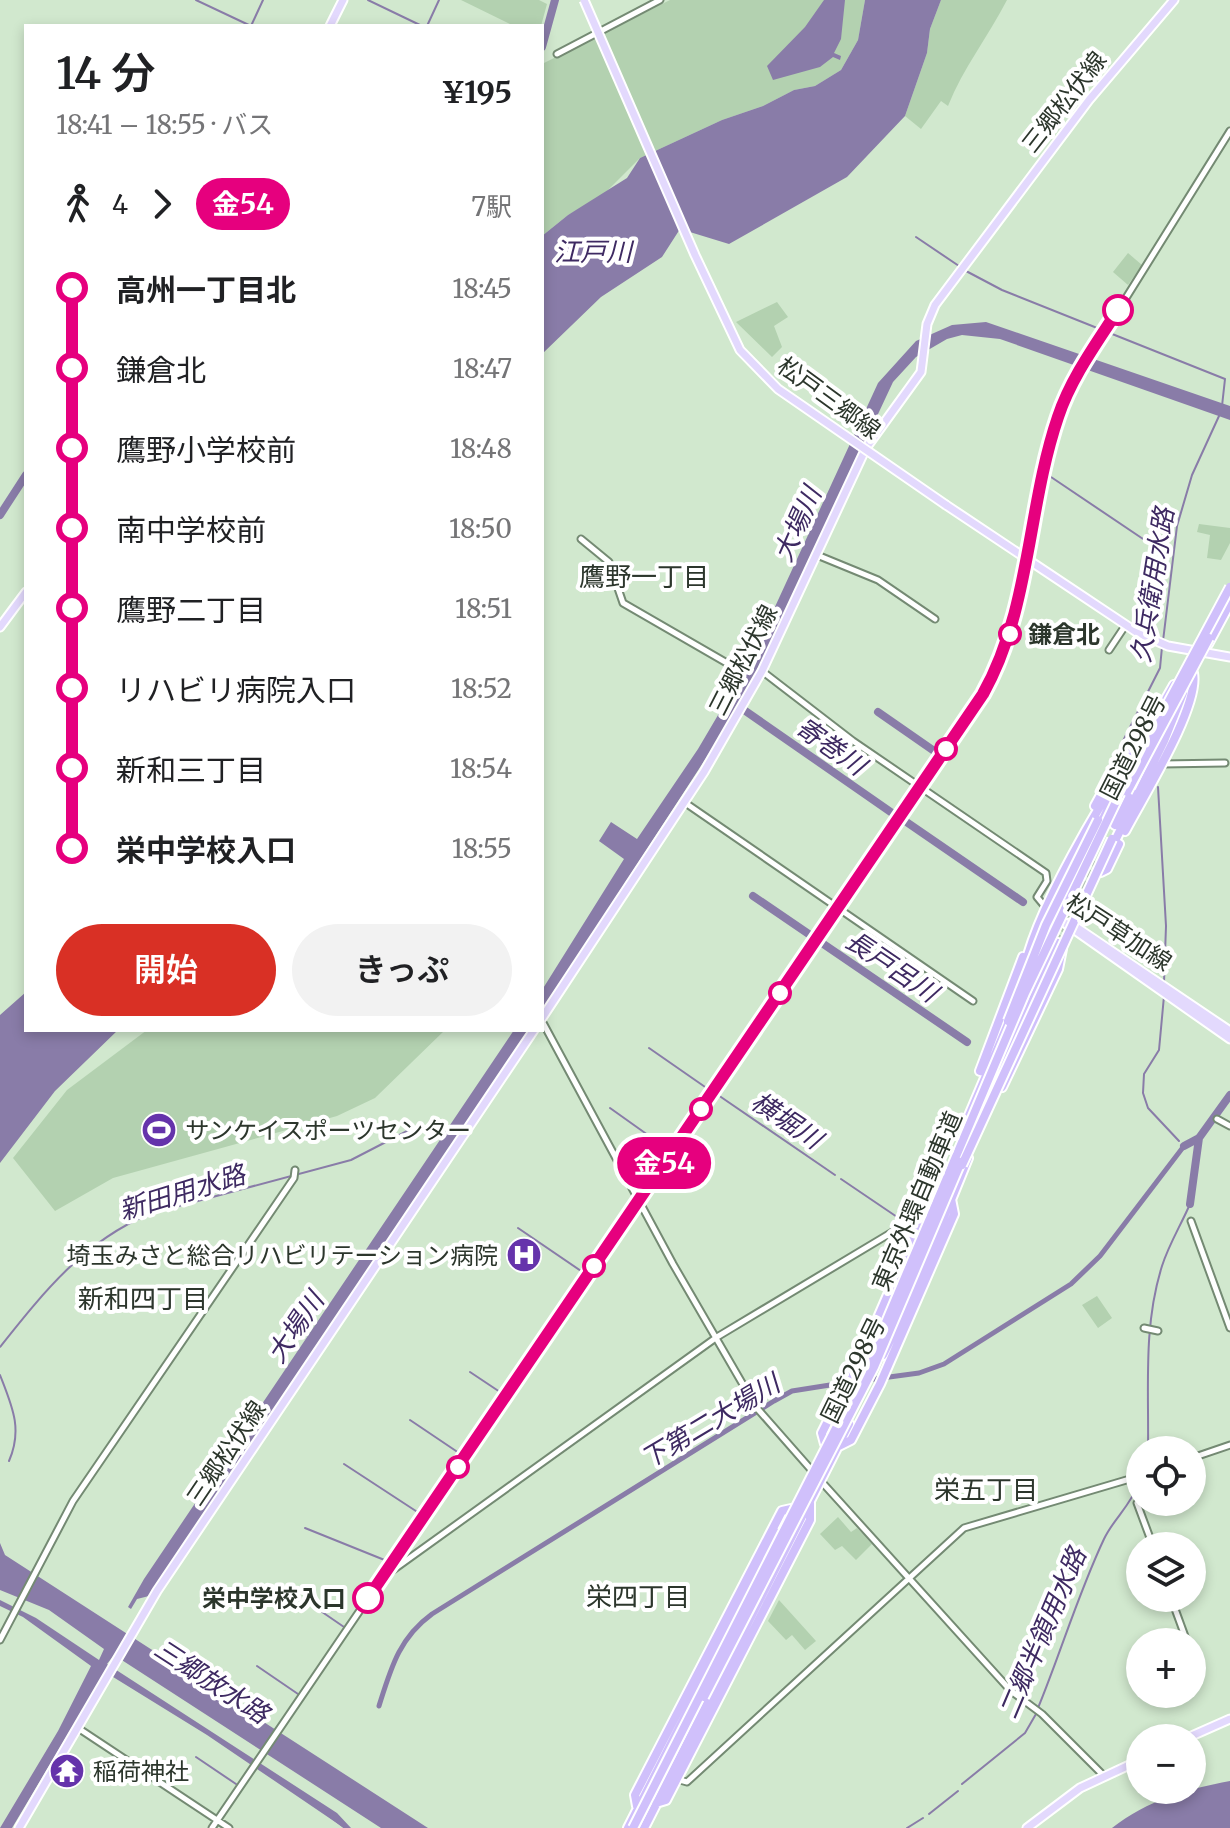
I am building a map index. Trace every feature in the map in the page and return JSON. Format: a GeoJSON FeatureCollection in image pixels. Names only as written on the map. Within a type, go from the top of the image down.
{"type":"FeatureCollection","features":[{"type":"Feature","properties":{"kind":"highway","name":"国道298号"},"geometry":{"type":"LineString","coordinates":[[1101,819],[1162,703],[1230,585]]}},
{"type":"Feature","properties":{"kind":"highway","name":"東京外環自動車道"},"geometry":{"type":"LineString","coordinates":[[630,1828],[868,1365],[992,1071],[1106,823],[1230,585]]}},
{"type":"Feature","properties":{"kind":"highway","name":"国道298号"},"geometry":{"type":"LineString","coordinates":[[1115,825],[1230,601]]}},
{"type":"Feature","properties":{"kind":"highway","name":"東京外環自動車道"},"geometry":{"type":"LineString","coordinates":[[642,1828],[874,1367],[950,1196],[1034,984],[1128,790],[1230,601]]}},
{"type":"Feature","properties":{"kind":"highway"},"geometry":{"type":"LineString","coordinates":[[1101,872],[1107,869],[1161,763],[1195,688],[1193,673]]}},
{"type":"Feature","properties":{"kind":"highway"},"geometry":{"type":"LineString","coordinates":[[976,1141],[1058,969],[1060,946],[1073,928],[1101,872],[1164,741],[1185,688]]}},
{"type":"Feature","properties":{"kind":"highway"},"geometry":{"type":"LineString","coordinates":[[1067,869],[1075,844],[1146,713],[1162,703]]}},
{"type":"Feature","properties":{"kind":"highway","name":"国道298号"},"geometry":{"type":"LineString","coordinates":[[1020,997],[1032,946],[1067,869],[1143,740]]}},
{"type":"Feature","properties":{"kind":"highway"},"geometry":{"type":"LineString","coordinates":[[992,1071],[1028,966],[1114,788]]}},
{"type":"Feature","properties":{"kind":"highway"},"geometry":{"type":"LineString","coordinates":[[839,1446],[851,1440],[891,1361],[954,1215],[950,1196],[1112,839],[1125,819]]}},
{"type":"Feature","properties":{"kind":"highway","name":"国道298号"},"geometry":{"type":"LineString","coordinates":[[630,1828],[637,1807],[635,1795],[782,1511],[791,1509],[853,1385],[1047,937]]}},
{"type":"Feature","properties":{"kind":"highway"},"geometry":{"type":"LineString","coordinates":[[961,1136],[959,1128],[1026,947],[1032,946]]}},
{"type":"Feature","properties":{"kind":"highway","name":"国道298号"},"geometry":{"type":"LineString","coordinates":[[642,1828],[839,1446],[909,1303],[950,1196],[976,1141],[1001,1068],[1030,1001],[1049,979],[1060,946]]}},
{"type":"Feature","properties":{"kind":"highway"},"geometry":{"type":"LineString","coordinates":[[825,1444],[822,1433],[861,1362]]}},
{"type":"Feature","properties":{"kind":"highway","name":"国道298号"},"geometry":{"type":"LineString","coordinates":[[656,1803],[666,1800],[810,1520],[810,1503]]}},
{"type":"Feature","properties":{"kind":"main road"},"geometry":{"type":"LineString","coordinates":[[331,24],[343,0]]}},
{"type":"Feature","properties":{"kind":"main road","name":"松戸三郷線"},"geometry":{"type":"LineString","coordinates":[[584,0],[720,312],[745,356],[787,396],[1125,626],[1163,644],[1230,657]]}},
{"type":"Feature","properties":{"kind":"main road","name":"三郷松伏線"},"geometry":{"type":"LineString","coordinates":[[544,1017],[683,801],[762,671],[866,448],[919,377],[932,310],[1089,100],[1174,0]]}},
{"type":"Feature","properties":{"kind":"main road"},"geometry":{"type":"LineString","coordinates":[[0,627],[24,595]]}},
{"type":"Feature","properties":{"kind":"main road","name":"松戸草加線"},"geometry":{"type":"LineString","coordinates":[[1048,909],[1230,1039]]}},
{"type":"Feature","properties":{"kind":"main road","name":"松戸草加線"},"geometry":{"type":"LineString","coordinates":[[1073,928],[1230,1031]]}},
{"type":"Feature","properties":{"kind":"main road","name":"三郷松伏線"},"geometry":{"type":"LineString","coordinates":[[19,1828],[132,1632],[533,1032]]}},
{"type":"Feature","properties":{"kind":"main road"},"geometry":{"type":"LineString","coordinates":[[1206,1730],[1230,1719]]}},
{"type":"Feature","properties":{"kind":"main road"},"geometry":{"type":"LineString","coordinates":[[1027,1828],[1073,1792],[1126,1766]]}},
{"type":"Feature","properties":{"kind":"street"},"geometry":{"type":"LineString","coordinates":[[557,54],[660,0]]}},
{"type":"Feature","properties":{"kind":"street"},"geometry":{"type":"LineString","coordinates":[[212,1828],[976,706],[999,664],[1012,626],[1057,421],[1080,370],[1230,131]]}},
{"type":"Feature","properties":{"kind":"street"},"geometry":{"type":"LineString","coordinates":[[581,539],[609,562],[623,603],[739,670]]}},
{"type":"Feature","properties":{"kind":"street"},"geometry":{"type":"LineString","coordinates":[[817,555],[878,580],[935,619]]}},
{"type":"Feature","properties":{"kind":"street"},"geometry":{"type":"LineString","coordinates":[[1109,650],[1125,626]]}},
{"type":"Feature","properties":{"kind":"street"},"geometry":{"type":"LineString","coordinates":[[762,671],[920,788],[1046,873],[1047,881],[1037,897],[1048,909]]}},
{"type":"Feature","properties":{"kind":"street"},"geometry":{"type":"LineString","coordinates":[[1161,763],[1225,763]]}},
{"type":"Feature","properties":{"kind":"street"},"geometry":{"type":"LineString","coordinates":[[683,801],[973,1001]]}},
{"type":"Feature","properties":{"kind":"street"},"geometry":{"type":"LineString","coordinates":[[544,1024],[639,1200],[762,1416],[1011,1691],[1042,1714],[1104,1776]]}},
{"type":"Feature","properties":{"kind":"street"},"geometry":{"type":"LineString","coordinates":[[1217,1119],[1230,1126]]}},
{"type":"Feature","properties":{"kind":"street"},"geometry":{"type":"LineString","coordinates":[[382,1578],[717,1337],[908,1222],[938,1156]]}},
{"type":"Feature","properties":{"kind":"street"},"geometry":{"type":"LineString","coordinates":[[0,1640],[73,1501],[294,1178],[295,1170]]}},
{"type":"Feature","properties":{"kind":"street"},"geometry":{"type":"LineString","coordinates":[[1191,1221],[1230,1328]]}},
{"type":"Feature","properties":{"kind":"street"},"geometry":{"type":"LineString","coordinates":[[1145,1328],[1157,1331]]}},
{"type":"Feature","properties":{"kind":"street"},"geometry":{"type":"LineString","coordinates":[[1206,1453],[1230,1445]]}},
{"type":"Feature","properties":{"kind":"street"},"geometry":{"type":"LineString","coordinates":[[676,1779],[687,1782],[966,1527],[1126,1481]]}},
{"type":"Feature","properties":{"kind":"street"},"geometry":{"type":"LineString","coordinates":[[78,1728],[229,1828]]}},
{"type":"Feature","properties":{"kind":"green space"},"geometry":{"type":"Polygon","coordinates":[[[461,0],[539,0],[547,4],[542,24],[510,24],[461,0]]]}},
{"type":"Feature","properties":{"kind":"green space"},"geometry":{"type":"Polygon","coordinates":[[[670,0],[865,0],[858,40],[841,70],[815,86],[794,90],[640,158],[601,197],[568,215],[544,234],[544,63],[670,0]]]}},
{"type":"Feature","properties":{"kind":"green space"},"geometry":{"type":"Polygon","coordinates":[[[941,0],[1007,0],[948,106],[941,101],[921,129],[905,116],[941,0]]]}},
{"type":"Feature","properties":{"kind":"green space"},"geometry":{"type":"Polygon","coordinates":[[[1128,253],[1142,265],[1128,285],[1113,272],[1128,253]]]}},
{"type":"Feature","properties":{"kind":"green space"},"geometry":{"type":"Polygon","coordinates":[[[777,302],[788,317],[774,326],[782,347],[772,357],[736,322],[777,302]]]}},
{"type":"Feature","properties":{"kind":"green space"},"geometry":{"type":"Polygon","coordinates":[[[1199,524],[1230,528],[1230,543],[1221,560],[1207,558],[1210,535],[1197,532],[1199,524]]]}},
{"type":"Feature","properties":{"kind":"green space","name":"サンケイスポーツセンター"},"geometry":{"type":"Polygon","coordinates":[[[144,1032],[443,1032],[375,1098],[337,1116],[113,1178],[55,1211],[13,1158],[67,1090],[144,1032]]]}},
{"type":"Feature","properties":{"kind":"green space"},"geometry":{"type":"Polygon","coordinates":[[[1097,1296],[1112,1318],[1098,1328],[1082,1305],[1097,1296]]]}},
{"type":"Feature","properties":{"kind":"green space"},"geometry":{"type":"Polygon","coordinates":[[[838,1517],[851,1532],[857,1528],[872,1544],[856,1560],[842,1546],[835,1550],[820,1534],[838,1517]]]}},
{"type":"Feature","properties":{"kind":"green space"},"geometry":{"type":"Polygon","coordinates":[[[779,1600],[816,1641],[805,1650],[792,1635],[786,1640],[768,1621],[779,1600]]]}},
{"type":"Feature","properties":{"kind":"water"},"geometry":{"type":"Polygon","coordinates":[[[824,0],[845,0],[841,39],[834,53],[841,56],[840,60],[833,57],[820,67],[773,80],[767,66],[805,27],[824,0]]]}},
{"type":"Feature","properties":{"kind":"water","name":"江戸川"},"geometry":{"type":"Polygon","coordinates":[[[865,0],[941,0],[905,116],[847,177],[729,244],[680,229],[662,257],[601,297],[544,352],[544,234],[568,215],[627,178],[640,158],[794,90],[815,86],[841,70],[858,40],[865,0]]]}},
{"type":"Feature","properties":{"kind":"water"},"geometry":{"type":"Polygon","coordinates":[[[986,322],[1230,406],[1230,420],[1000,339],[962,335],[947,339],[916,357],[893,382],[757,673],[719,738],[544,1008],[544,987],[624,859],[599,841],[611,822],[637,839],[698,749],[751,659],[878,383],[916,341],[952,325],[986,322]]]}},
{"type":"Feature","properties":{"kind":"water"},"geometry":{"type":"Polygon","coordinates":[[[24,994],[24,1032],[116,1032],[55,1091],[0,1163],[0,1015],[24,994]]]}},
{"type":"Feature","properties":{"kind":"water"},"geometry":{"type":"Polygon","coordinates":[[[513,1032],[528,1032],[149,1596],[137,1599],[131,1609],[128,1607],[513,1032]]]}},
{"type":"Feature","properties":{"kind":"water","name":"三郷放水路"},"geometry":{"type":"Polygon","coordinates":[[[0,1543],[5,1555],[428,1828],[381,1828],[114,1655],[107,1664],[337,1813],[351,1828],[344,1828],[207,1735],[105,1672],[12,1828],[0,1828],[58,1731],[91,1666],[23,1617],[0,1606],[0,1600],[36,1618],[99,1660],[104,1649],[49,1610],[0,1590],[0,1543]]]}},
{"type":"Feature","properties":{"kind":"water"},"geometry":{"type":"Polygon","coordinates":[[[1230,1781],[1230,1828],[1112,1828],[1153,1804],[1206,1804],[1206,1786],[1230,1781]]]}},
{"type":"Feature","properties":{"kind":"waterway"},"geometry":{"type":"LineString","coordinates":[[196,0],[247,24]]}},
{"type":"Feature","properties":{"kind":"waterway"},"geometry":{"type":"LineString","coordinates":[[252,24],[263,0]]}},
{"type":"Feature","properties":{"kind":"waterway"},"geometry":{"type":"LineString","coordinates":[[368,0],[418,24]]}},
{"type":"Feature","properties":{"kind":"waterway"},"geometry":{"type":"LineString","coordinates":[[428,24],[439,0]]}},
{"type":"Feature","properties":{"kind":"waterway"},"geometry":{"type":"LineString","coordinates":[[544,40],[555,0]]}},
{"type":"Feature","properties":{"kind":"waterway","name":"久兵衛用水路"},"geometry":{"type":"LineString","coordinates":[[916,237],[959,266]]}},
{"type":"Feature","properties":{"kind":"waterway","name":"久兵衛用水路"},"geometry":{"type":"LineString","coordinates":[[966,271],[1002,290],[1225,379],[1222,406]]}},
{"type":"Feature","properties":{"kind":"waterway","name":"久兵衛用水路"},"geometry":{"type":"LineString","coordinates":[[1163,641],[1177,526],[1192,475],[1219,416]]}},
{"type":"Feature","properties":{"kind":"waterway"},"geometry":{"type":"LineString","coordinates":[[1051,477],[1152,545]]}},
{"type":"Feature","properties":{"kind":"waterway"},"geometry":{"type":"LineString","coordinates":[[0,515],[24,478]]}},
{"type":"Feature","properties":{"kind":"waterway","name":"久兵衛用水路"},"geometry":{"type":"LineString","coordinates":[[1123,741],[1160,668],[1162,647]]}},
{"type":"Feature","properties":{"kind":"waterway","name":"寄巻川"},"geometry":{"type":"LineString","coordinates":[[744,710],[895,815]]}},
{"type":"Feature","properties":{"kind":"waterway"},"geometry":{"type":"LineString","coordinates":[[878,712],[937,753]]}},
{"type":"Feature","properties":{"kind":"waterway","name":"久兵衛用水路"},"geometry":{"type":"LineString","coordinates":[[1158,787],[1166,926],[1164,982]]}},
{"type":"Feature","properties":{"kind":"waterway","name":"寄巻川"},"geometry":{"type":"LineString","coordinates":[[905,821],[1023,902]]}},
{"type":"Feature","properties":{"kind":"waterway","name":"長戸呂川"},"geometry":{"type":"LineString","coordinates":[[753,896],[967,1042]]}},
{"type":"Feature","properties":{"kind":"waterway","name":"久兵衛用水路"},"geometry":{"type":"LineString","coordinates":[[1164,996],[1159,1050],[1144,1074],[1143,1093],[1148,1108],[1179,1141]]}},
{"type":"Feature","properties":{"kind":"waterway","name":"横堀川"},"geometry":{"type":"LineString","coordinates":[[649,1048],[708,1089]]}},
{"type":"Feature","properties":{"kind":"waterway","name":"横堀川"},"geometry":{"type":"LineString","coordinates":[[718,1095],[835,1175]]}},
{"type":"Feature","properties":{"kind":"waterway","name":"下第二大場川"},"geometry":{"type":"LineString","coordinates":[[1184,1146],[1199,1138],[1230,1095]]}},
{"type":"Feature","properties":{"kind":"waterway"},"geometry":{"type":"LineString","coordinates":[[610,1108],[669,1150]]}},
{"type":"Feature","properties":{"kind":"waterway","name":"新田用水路"},"geometry":{"type":"LineString","coordinates":[[0,1347],[66,1271],[84,1254],[125,1226],[149,1214],[351,1160],[413,1128]]}},
{"type":"Feature","properties":{"kind":"waterway","name":"二郷半領用水路"},"geometry":{"type":"LineString","coordinates":[[1190,1204],[1199,1138]]}},
{"type":"Feature","properties":{"kind":"waterway","name":"下第二大場川"},"geometry":{"type":"LineString","coordinates":[[867,1380],[919,1373],[944,1364],[1071,1284],[1100,1256],[1184,1146]]}},
{"type":"Feature","properties":{"kind":"waterway","name":"横堀川"},"geometry":{"type":"LineString","coordinates":[[841,1179],[903,1221]]}},
{"type":"Feature","properties":{"kind":"waterway","name":"二郷半領用水路"},"geometry":{"type":"LineString","coordinates":[[1148,1436],[1148,1357],[1152,1311],[1165,1258],[1190,1204]]}},
{"type":"Feature","properties":{"kind":"waterway"},"geometry":{"type":"LineString","coordinates":[[518,1228],[584,1273]]}},
{"type":"Feature","properties":{"kind":"waterway"},"geometry":{"type":"LineString","coordinates":[[470,1372],[503,1394]]}},
{"type":"Feature","properties":{"kind":"waterway","name":"新田用水路"},"geometry":{"type":"LineString","coordinates":[[0,1375],[14,1418],[15,1438],[9,1461]]}},
{"type":"Feature","properties":{"kind":"waterway","name":"下第二大場川"},"geometry":{"type":"LineString","coordinates":[[379,1706],[392,1667],[404,1644],[432,1614],[774,1401],[792,1391],[849,1382]]}},
{"type":"Feature","properties":{"kind":"waterway"},"geometry":{"type":"LineString","coordinates":[[410,1420],[462,1455]]}},
{"type":"Feature","properties":{"kind":"waterway"},"geometry":{"type":"LineString","coordinates":[[344,1464],[422,1515]]}},
{"type":"Feature","properties":{"kind":"waterway","name":"二郷半領用水路"},"geometry":{"type":"LineString","coordinates":[[1038,1708],[1095,1560],[1108,1532],[1126,1506]]}},
{"type":"Feature","properties":{"kind":"waterway"},"geometry":{"type":"LineString","coordinates":[[305,1528],[387,1561]]}},
{"type":"Feature","properties":{"kind":"waterway"},"geometry":{"type":"LineString","coordinates":[[309,1603],[344,1627]]}},
{"type":"Feature","properties":{"kind":"waterway"},"geometry":{"type":"LineString","coordinates":[[257,1666],[298,1694]]}},
{"type":"Feature","properties":{"kind":"waterway","name":"二郷半領用水路"},"geometry":{"type":"LineString","coordinates":[[962,1784],[1025,1733],[1036,1714]]}},
{"type":"Feature","properties":{"kind":"waterway"},"geometry":{"type":"LineString","coordinates":[[196,1757],[236,1784]]}},
{"type":"Feature","properties":{"kind":"waterway","name":"二郷半領用水路"},"geometry":{"type":"LineString","coordinates":[[929,1814],[958,1791]]}},
{"type":"Feature","properties":{"kind":"waterway"},"geometry":{"type":"LineString","coordinates":[[320,1809],[345,1828]]}},
{"type":"Feature","properties":{"kind":"waterway","name":"二郷半領用水路"},"geometry":{"type":"LineString","coordinates":[[907,1828],[923,1818]]}},
{"type":"Feature","properties":{"kind":"tunnel"},"geometry":{"type":"LineString","coordinates":[[1047,937],[1100,826]]}},
{"type":"Feature","properties":{"kind":"tunnel"},"geometry":{"type":"LineString","coordinates":[[1058,943],[1097,862]]}},
{"type":"Feature","properties":{"kind":"bus line","name":"金54"},"geometry":{"type":"LineString","coordinates":[[368,1598],[983,694],[999,664],[1012,626],[1062,406],[1079,372],[1118,310]]}},
{"type":"Feature","properties":{"kind":"place","name":"鎌倉北"},"geometry":{"type":"Point","coordinates":[1010,634]}},
{"type":"Feature","properties":{"kind":"place","name":"サンケイスポーツセンター"},"geometry":{"type":"Point","coordinates":[159,1130]}},
{"type":"Feature","properties":{"kind":"place","name":"埼玉みさと総合リハビリテーション病院"},"geometry":{"type":"Point","coordinates":[524,1255]}},
{"type":"Feature","properties":{"kind":"place","name":"栄中学校入口"},"geometry":{"type":"Point","coordinates":[368,1598]}},
{"type":"Feature","properties":{"kind":"place","name":"稲荷神社"},"geometry":{"type":"Point","coordinates":[67,1771]}},
{"type":"Feature","properties":{"kind":"district","name":"鷹野一丁目"},"geometry":{"type":"Point","coordinates":[644,576]}},
{"type":"Feature","properties":{"kind":"district","name":"新和四丁目"},"geometry":{"type":"Point","coordinates":[143,1298]}},
{"type":"Feature","properties":{"kind":"district","name":"栄五丁目"},"geometry":{"type":"Point","coordinates":[986,1489]}},
{"type":"Feature","properties":{"kind":"district","name":"栄四丁目"},"geometry":{"type":"Point","coordinates":[638,1596]}},
{"type":"Feature","properties":{"kind":"water label","name":"大場川"},"geometry":{"type":"Point","coordinates":[797,524]}},
{"type":"Feature","properties":{"kind":"water label","name":"大場川"},"geometry":{"type":"Point","coordinates":[295,1327]}}]}
